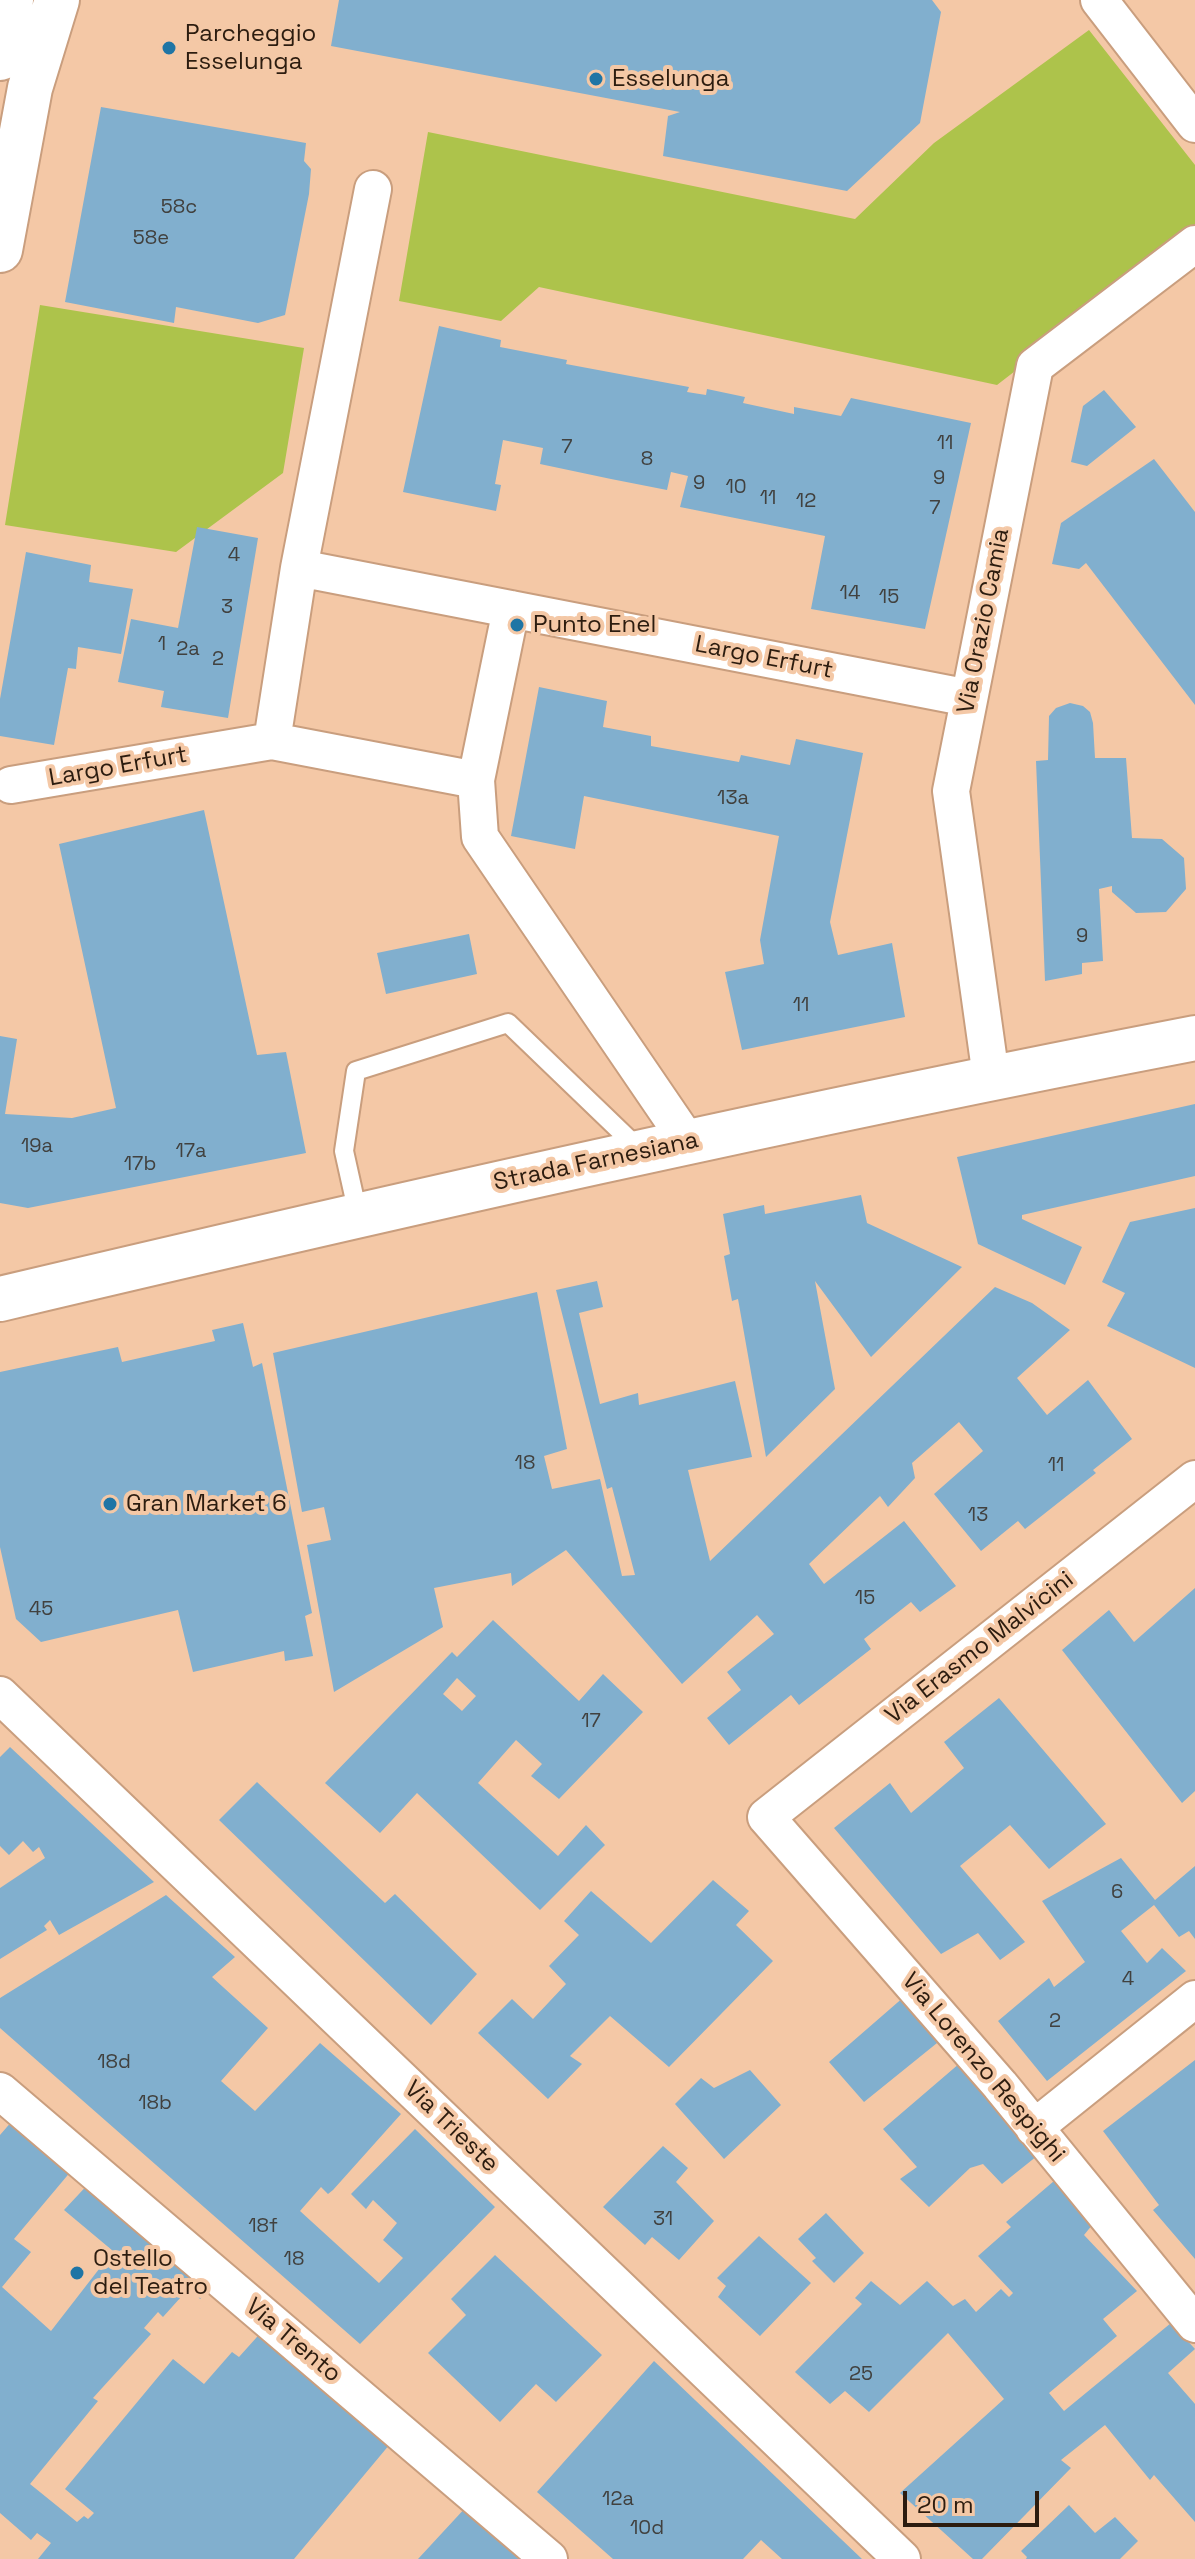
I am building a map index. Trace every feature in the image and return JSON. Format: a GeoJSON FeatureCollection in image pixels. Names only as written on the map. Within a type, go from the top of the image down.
{"type":"FeatureCollection","features":[{"type":"Feature","properties":{"kind":"street"},"geometry":{"type":"LineString","coordinates":[[0,58],[11,0]]}},
{"type":"Feature","properties":{"kind":"street"},"geometry":{"type":"LineString","coordinates":[[0,250],[9,146],[57,0]]}},
{"type":"Feature","properties":{"kind":"street"},"geometry":{"type":"LineString","coordinates":[[1099,0],[1195,124]]}},
{"type":"Feature","properties":{"kind":"street"},"geometry":{"type":"LineString","coordinates":[[272,741],[299,568],[373,189]]}},
{"type":"Feature","properties":{"kind":"street","name":"Via Orazio Camia"},"geometry":{"type":"LineString","coordinates":[[991,1077],[951,791],[1035,366],[1195,244]]}},
{"type":"Feature","properties":{"kind":"street","name":"Largo Erfurt"},"geometry":{"type":"LineString","coordinates":[[299,568],[969,698]]}},
{"type":"Feature","properties":{"kind":"street"},"geometry":{"type":"LineString","coordinates":[[511,609],[476,780],[480,837],[688,1142]]}},
{"type":"Feature","properties":{"kind":"street","name":"Largo Erfurt"},"geometry":{"type":"LineString","coordinates":[[11,785],[272,741],[476,780]]}},
{"type":"Feature","properties":{"kind":"street","name":"Strada Farnesiana"},"geometry":{"type":"LineString","coordinates":[[0,1299],[358,1214],[991,1077],[1195,1038]]}},
{"type":"Feature","properties":{"kind":"street","name":"Via Erasmo Malvicini"},"geometry":{"type":"LineString","coordinates":[[766,1817],[1195,1479]]}},
{"type":"Feature","properties":{"kind":"street","name":"Via Trieste"},"geometry":{"type":"LineString","coordinates":[[0,1695],[902,2559]]}},
{"type":"Feature","properties":{"kind":"street","name":"Via Lorenzo Respighi"},"geometry":{"type":"LineString","coordinates":[[766,1817],[1034,2128],[1195,2324]]}},
{"type":"Feature","properties":{"kind":"street"},"geometry":{"type":"LineString","coordinates":[[1034,2128],[1195,1999]]}},
{"type":"Feature","properties":{"kind":"street","name":"Via Trento"},"geometry":{"type":"LineString","coordinates":[[0,2091],[549,2559]]}},
{"type":"Feature","properties":{"kind":"lane"},"geometry":{"type":"LineString","coordinates":[[358,1214],[344,1151],[356,1071],[508,1023],[642,1152]]}},
{"type":"Feature","properties":{"kind":"green space"},"geometry":{"type":"Polygon","coordinates":[[[1089,30],[1195,165],[1195,232],[997,385],[539,287],[501,321],[399,301],[428,132],[855,219],[934,143],[1089,30]]]}},
{"type":"Feature","properties":{"kind":"green space"},"geometry":{"type":"Polygon","coordinates":[[[40,305],[304,348],[283,473],[176,552],[5,525],[40,305]]]}},
{"type":"Feature","properties":{"kind":"building"},"geometry":{"type":"Polygon","coordinates":[[[339,0],[932,0],[941,12],[920,123],[847,191],[663,156],[668,116],[680,112],[331,46],[339,0]]]}},
{"type":"Feature","properties":{"kind":"building"},"geometry":{"type":"Polygon","coordinates":[[[101,107],[306,143],[304,161],[311,169],[309,194],[285,315],[258,323],[176,307],[174,323],[65,302],[101,107]]]}},
{"type":"Feature","properties":{"kind":"building"},"geometry":{"type":"Polygon","coordinates":[[[439,326],[501,340],[500,347],[567,360],[566,364],[689,387],[687,392],[706,395],[707,389],[745,397],[743,403],[794,414],[794,407],[841,416],[851,398],[971,423],[925,629],[811,609],[825,536],[680,507],[688,476],[671,472],[667,490],[540,464],[543,448],[503,440],[495,484],[501,485],[496,511],[403,492],[439,326]]]}},
{"type":"Feature","properties":{"kind":"building"},"geometry":{"type":"Polygon","coordinates":[[[1104,390],[1136,427],[1087,466],[1071,462],[1083,406],[1104,390]]]}},
{"type":"Feature","properties":{"kind":"building"},"geometry":{"type":"Polygon","coordinates":[[[1154,459],[1195,512],[1195,705],[1086,563],[1079,569],[1052,564],[1061,523],[1154,459]]]}},
{"type":"Feature","properties":{"kind":"building"},"geometry":{"type":"Polygon","coordinates":[[[197,527],[258,538],[228,718],[161,707],[164,691],[118,682],[131,619],[178,628],[197,527]]]}},
{"type":"Feature","properties":{"kind":"building"},"geometry":{"type":"Polygon","coordinates":[[[26,552],[91,565],[89,582],[133,589],[121,654],[78,647],[76,669],[68,668],[54,745],[0,736],[0,699],[26,552]]]}},
{"type":"Feature","properties":{"kind":"building"},"geometry":{"type":"Polygon","coordinates":[[[539,687],[607,701],[603,727],[651,736],[651,746],[739,762],[741,755],[790,765],[796,739],[863,753],[830,922],[838,955],[892,943],[905,1017],[742,1050],[725,972],[764,964],[760,940],[779,836],[584,796],[575,849],[511,836],[539,687]]]}},
{"type":"Feature","properties":{"kind":"building"},"geometry":{"type":"Polygon","coordinates":[[[1070,703],[1083,706],[1090,712],[1095,758],[1126,758],[1132,838],[1162,839],[1184,858],[1186,889],[1166,912],[1136,913],[1112,892],[1112,886],[1099,889],[1103,961],[1082,963],[1082,974],[1045,981],[1036,761],[1048,760],[1049,716],[1056,708],[1070,703]]]}},
{"type":"Feature","properties":{"kind":"building"},"geometry":{"type":"Polygon","coordinates":[[[204,810],[257,1055],[286,1052],[306,1153],[28,1208],[0,1203],[0,1036],[17,1039],[5,1114],[72,1118],[116,1108],[59,844],[204,810]]]}},
{"type":"Feature","properties":{"kind":"building"},"geometry":{"type":"Polygon","coordinates":[[[469,934],[477,974],[386,994],[377,953],[469,934]]]}},
{"type":"Feature","properties":{"kind":"building"},"geometry":{"type":"Polygon","coordinates":[[[1195,1104],[1195,1176],[1022,1215],[1022,1219],[1082,1247],[1065,1285],[978,1244],[957,1157],[1195,1104]]]}},
{"type":"Feature","properties":{"kind":"building"},"geometry":{"type":"Polygon","coordinates":[[[861,1195],[867,1223],[962,1267],[871,1357],[815,1281],[835,1389],[766,1457],[738,1299],[732,1301],[724,1256],[730,1254],[723,1214],[764,1205],[765,1214],[861,1195]]]}},
{"type":"Feature","properties":{"kind":"building"},"geometry":{"type":"Polygon","coordinates":[[[1195,1208],[1195,1368],[1107,1326],[1125,1293],[1102,1282],[1130,1222],[1195,1208]]]}},
{"type":"Feature","properties":{"kind":"building"},"geometry":{"type":"Polygon","coordinates":[[[597,1281],[603,1307],[579,1313],[600,1404],[638,1393],[639,1405],[735,1381],[752,1457],[688,1470],[710,1561],[995,1287],[1032,1303],[1070,1330],[1017,1378],[1047,1415],[1088,1380],[1132,1439],[1093,1470],[1096,1473],[1025,1529],[1018,1521],[981,1551],[934,1494],[983,1451],[959,1422],[912,1463],[915,1478],[888,1507],[880,1496],[809,1564],[824,1584],[904,1521],[956,1586],[920,1612],[911,1602],[864,1639],[871,1649],[799,1705],[791,1695],[729,1745],[707,1718],[741,1690],[727,1672],[774,1634],[757,1615],[682,1684],[566,1550],[512,1586],[511,1573],[434,1588],[443,1627],[334,1692],[307,1545],[331,1540],[324,1507],[302,1512],[273,1353],[537,1292],[567,1449],[544,1456],[552,1489],[600,1479],[622,1576],[635,1575],[612,1487],[607,1489],[556,1290],[597,1281]]]}},
{"type":"Feature","properties":{"kind":"building","name":"Gran Market 6"},"geometry":{"type":"Polygon","coordinates":[[[243,1323],[253,1367],[262,1363],[312,1613],[305,1616],[313,1656],[285,1661],[284,1651],[193,1672],[178,1610],[41,1642],[16,1619],[0,1547],[0,1372],[118,1347],[122,1362],[215,1341],[212,1330],[243,1323]]]}},
{"type":"Feature","properties":{"kind":"building"},"geometry":{"type":"Polygon","coordinates":[[[1195,1588],[1195,1791],[1182,1803],[1062,1650],[1109,1610],[1134,1642],[1195,1588]]]}},
{"type":"Feature","properties":{"kind":"building"},"geometry":{"type":"Polygon","coordinates":[[[493,1620],[579,1701],[603,1674],[643,1712],[559,1799],[531,1776],[542,1764],[516,1740],[478,1783],[558,1856],[586,1825],[605,1845],[540,1910],[417,1793],[380,1833],[325,1783],[452,1652],[457,1657],[493,1620]],[[457,1678],[443,1694],[462,1711],[476,1696],[457,1678]]]}},
{"type":"Feature","properties":{"kind":"building"},"geometry":{"type":"Polygon","coordinates":[[[999,1698],[1106,1824],[1049,1869],[1010,1825],[960,1866],[1025,1942],[1000,1960],[978,1933],[941,1954],[834,1828],[890,1783],[911,1813],[964,1768],[944,1742],[999,1698]]]}},
{"type":"Feature","properties":{"kind":"building"},"geometry":{"type":"Polygon","coordinates":[[[10,1747],[154,1882],[59,1935],[50,1920],[44,1926],[47,1930],[0,1959],[0,1888],[45,1858],[39,1847],[33,1852],[23,1841],[9,1855],[0,1846],[0,1757],[10,1747]]]}},
{"type":"Feature","properties":{"kind":"building"},"geometry":{"type":"Polygon","coordinates":[[[257,1782],[385,1903],[395,1894],[477,1974],[431,2025],[219,1820],[257,1782]]]}},
{"type":"Feature","properties":{"kind":"building"},"geometry":{"type":"Polygon","coordinates":[[[1121,1858],[1155,1900],[1195,1866],[1195,1939],[1189,1931],[1179,1937],[1154,1905],[1121,1931],[1147,1963],[1162,1948],[1186,1971],[1047,2081],[998,2021],[1049,1978],[1054,1987],[1085,1962],[1042,1901],[1121,1858]]]}},
{"type":"Feature","properties":{"kind":"building"},"geometry":{"type":"Polygon","coordinates":[[[713,1880],[749,1911],[736,1925],[773,1961],[669,2067],[610,2016],[570,2056],[582,2064],[548,2099],[478,2033],[512,1999],[533,2019],[566,1984],[549,1966],[579,1935],[564,1921],[591,1891],[651,1943],[713,1880]]]}},
{"type":"Feature","properties":{"kind":"building"},"geometry":{"type":"Polygon","coordinates":[[[166,1895],[235,1957],[212,1977],[268,2028],[221,2081],[255,2111],[320,2043],[401,2114],[333,2190],[328,2194],[321,2187],[300,2211],[379,2283],[403,2258],[383,2240],[397,2223],[373,2200],[366,2209],[351,2194],[415,2129],[495,2207],[360,2344],[0,2028],[0,1998],[166,1895]]]}},
{"type":"Feature","properties":{"kind":"building"},"geometry":{"type":"Polygon","coordinates":[[[905,1996],[942,2039],[864,2102],[829,2062],[905,1996]]]}},
{"type":"Feature","properties":{"kind":"building"},"geometry":{"type":"Polygon","coordinates":[[[1195,2060],[1195,2259],[1153,2210],[1159,2205],[1103,2131],[1195,2060]]]}},
{"type":"Feature","properties":{"kind":"building"},"geometry":{"type":"Polygon","coordinates":[[[960,2063],[1037,2156],[1002,2184],[983,2164],[970,2168],[929,2207],[900,2179],[917,2167],[883,2129],[960,2063]]]}},
{"type":"Feature","properties":{"kind":"building"},"geometry":{"type":"Polygon","coordinates":[[[750,2070],[781,2105],[724,2159],[675,2104],[701,2078],[714,2088],[750,2070]]]}},
{"type":"Feature","properties":{"kind":"building"},"geometry":{"type":"Polygon","coordinates":[[[13,2120],[72,2170],[14,2239],[31,2252],[2,2287],[51,2331],[113,2251],[64,2210],[93,2179],[214,2285],[200,2299],[190,2287],[163,2317],[158,2312],[144,2328],[151,2334],[93,2398],[98,2401],[30,2484],[77,2522],[84,2516],[88,2519],[94,2513],[65,2489],[173,2359],[204,2384],[232,2352],[239,2357],[265,2328],[395,2438],[294,2559],[38,2559],[51,2543],[37,2533],[31,2540],[0,2513],[0,2135],[13,2120]]]}},
{"type":"Feature","properties":{"kind":"building"},"geometry":{"type":"Polygon","coordinates":[[[663,2146],[688,2168],[676,2182],[714,2221],[679,2260],[652,2237],[645,2245],[603,2207],[663,2146]]]}},
{"type":"Feature","properties":{"kind":"building"},"geometry":{"type":"Polygon","coordinates":[[[1054,2181],[1093,2224],[1084,2235],[1137,2291],[1103,2319],[1117,2336],[1049,2393],[1064,2411],[1171,2323],[1195,2349],[1168,2373],[1195,2404],[1195,2522],[1154,2475],[1150,2480],[1105,2425],[1061,2460],[1071,2468],[982,2559],[973,2559],[900,2493],[1004,2399],[948,2333],[869,2412],[845,2391],[830,2404],[795,2372],[862,2304],[855,2298],[871,2281],[900,2305],[927,2281],[953,2306],[965,2299],[976,2312],[1001,2289],[1009,2297],[1013,2293],[978,2256],[1011,2227],[1006,2222],[1054,2181]]]}},
{"type":"Feature","properties":{"kind":"building"},"geometry":{"type":"Polygon","coordinates":[[[826,2213],[864,2253],[834,2283],[812,2261],[816,2258],[798,2239],[826,2213]]]}},
{"type":"Feature","properties":{"kind":"building"},"geometry":{"type":"Polygon","coordinates":[[[759,2236],[811,2283],[760,2336],[718,2297],[726,2286],[717,2278],[759,2236]]]}},
{"type":"Feature","properties":{"kind":"building"},"geometry":{"type":"Polygon","coordinates":[[[495,2255],[602,2355],[556,2402],[536,2384],[500,2422],[428,2353],[466,2315],[451,2299],[495,2255]]]}},
{"type":"Feature","properties":{"kind":"building"},"geometry":{"type":"Polygon","coordinates":[[[654,2361],[862,2559],[782,2559],[761,2540],[743,2559],[613,2559],[537,2492],[654,2361]]]}},
{"type":"Feature","properties":{"kind":"building"},"geometry":{"type":"Polygon","coordinates":[[[1069,2505],[1095,2533],[1115,2517],[1138,2541],[1120,2559],[1026,2559],[1021,2551],[1069,2505]]]}},
{"type":"Feature","properties":{"kind":"building"},"geometry":{"type":"Polygon","coordinates":[[[467,2506],[530,2559],[418,2559],[467,2506]]]}},
{"type":"Feature","properties":{"kind":"place","name":"Parcheggio Esselunga"},"geometry":{"type":"Point","coordinates":[169,48]}},
{"type":"Feature","properties":{"kind":"place","name":"Esselunga"},"geometry":{"type":"Point","coordinates":[596,79]}},
{"type":"Feature","properties":{"kind":"place","name":"Punto Enel"},"geometry":{"type":"Point","coordinates":[517,625]}},
{"type":"Feature","properties":{"kind":"place","name":"Gran Market 6"},"geometry":{"type":"Point","coordinates":[110,1504]}},
{"type":"Feature","properties":{"kind":"place","name":"Ostello del Teatro"},"geometry":{"type":"Point","coordinates":[77,2273]}}]}
